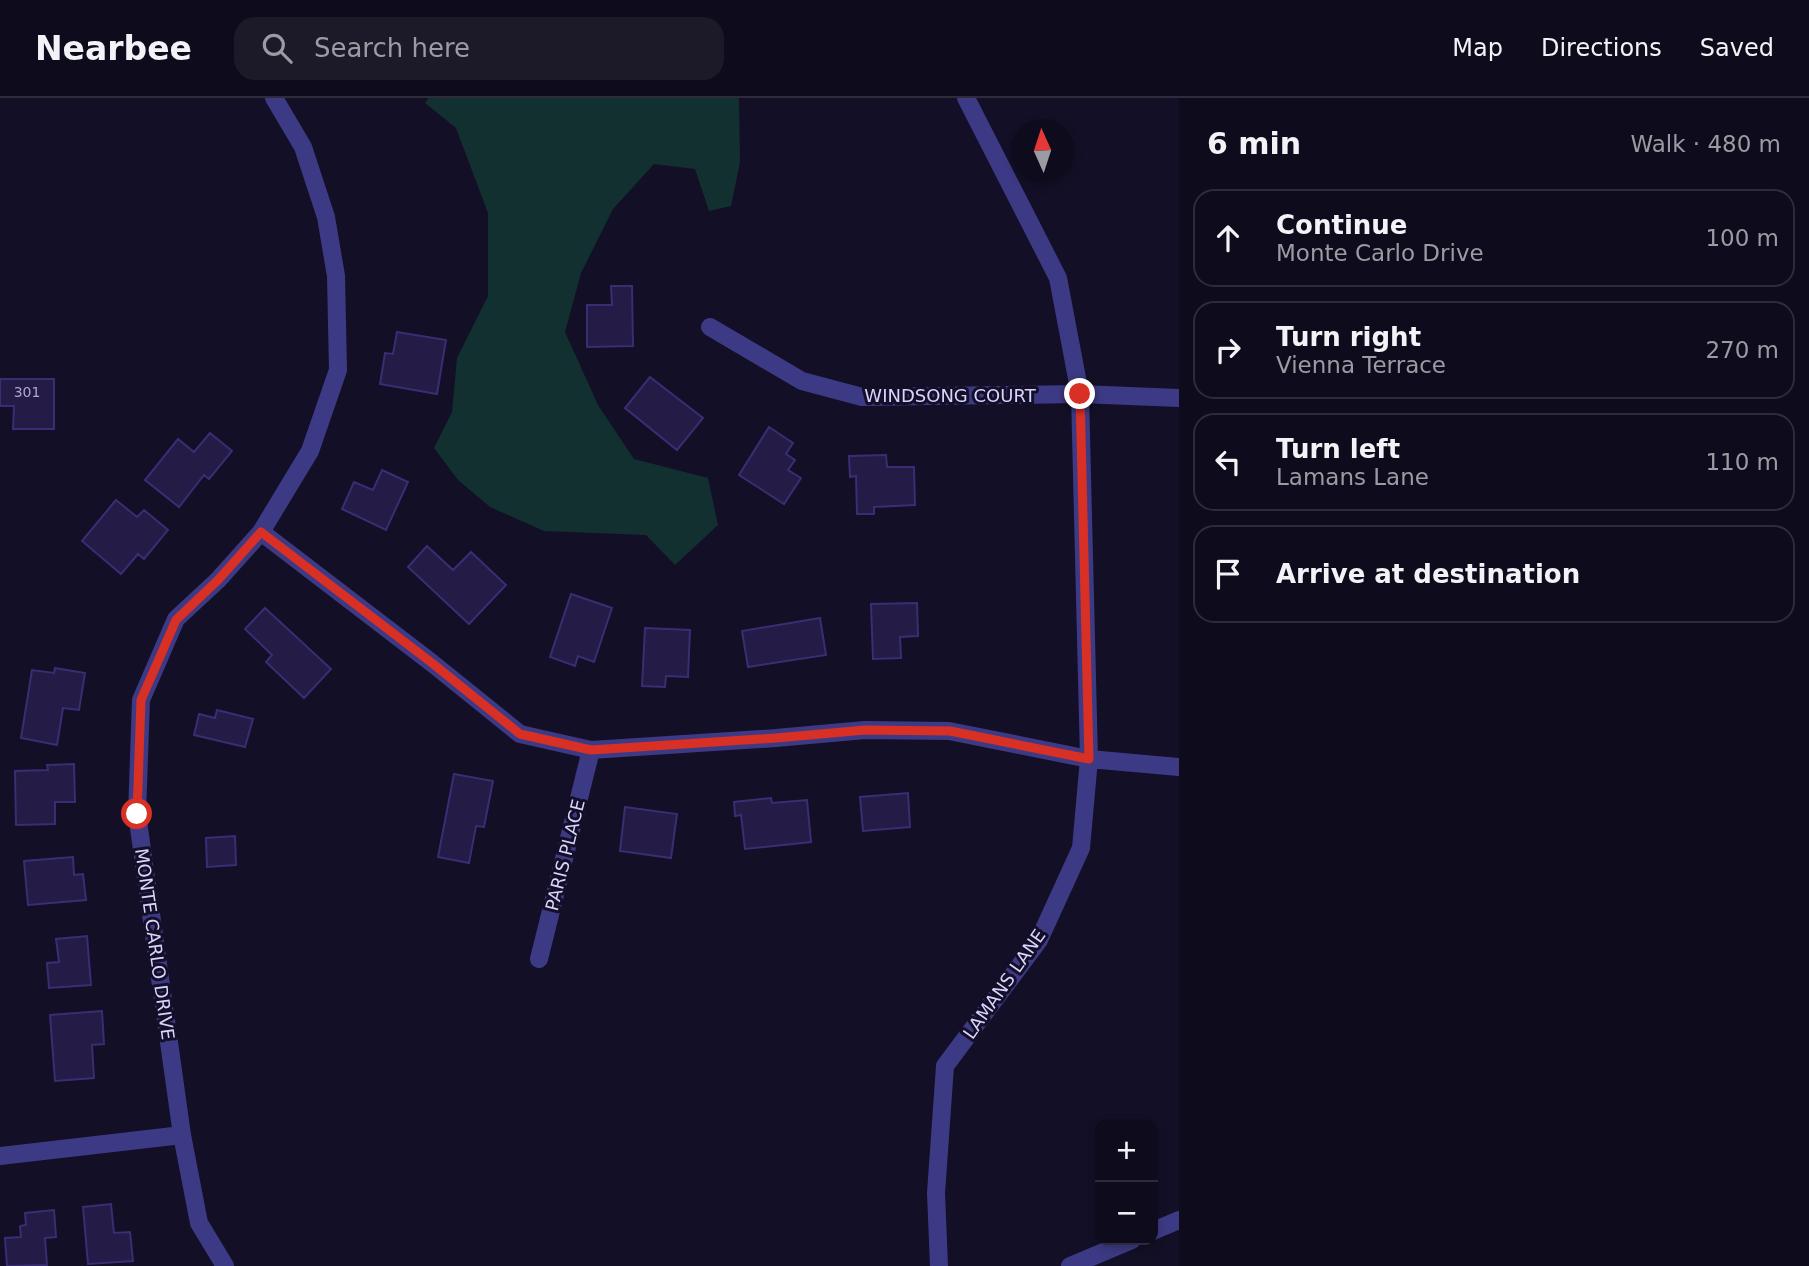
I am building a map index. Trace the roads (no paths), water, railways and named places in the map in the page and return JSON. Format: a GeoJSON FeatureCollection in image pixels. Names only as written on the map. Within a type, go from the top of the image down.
{"type":"FeatureCollection","features":[{"type":"Feature","properties":{"kind":"street","name":"MONTE CARLO DRIVE"},"geometry":{"type":"LineString","coordinates":[[225,1266],[199,1223],[182,1135],[137,814],[141,700],[176,620],[218,580],[261,532],[310,451],[338,370],[336,276],[326,217],[303,147],[274,98]]}},
{"type":"Feature","properties":{"kind":"street","name":"LAMANS LANE"},"geometry":{"type":"LineString","coordinates":[[939,1266],[936,1193],[945,1066],[1039,940],[1082,848],[1089,759],[1080,394],[1058,278],[970,99]]}},
{"type":"Feature","properties":{"kind":"street","name":"WINDSONG COURT"},"geometry":{"type":"LineString","coordinates":[[710,327],[802,381],[862,397],[1080,394],[1179,398]]}},
{"type":"Feature","properties":{"kind":"street"},"geometry":{"type":"LineString","coordinates":[[261,532],[520,734],[591,750],[865,730],[950,731],[1089,759],[1179,767]]}},
{"type":"Feature","properties":{"kind":"street","name":"PARIS PLACE"},"geometry":{"type":"LineString","coordinates":[[539,959],[591,750]]}},
{"type":"Feature","properties":{"kind":"street"},"geometry":{"type":"LineString","coordinates":[[0,1156],[182,1135]]}},
{"type":"Feature","properties":{"kind":"street"},"geometry":{"type":"LineString","coordinates":[[1158,1229],[1179,1220]]}},
{"type":"Feature","properties":{"kind":"street"},"geometry":{"type":"LineString","coordinates":[[1070,1266],[1120,1245]]}}]}
